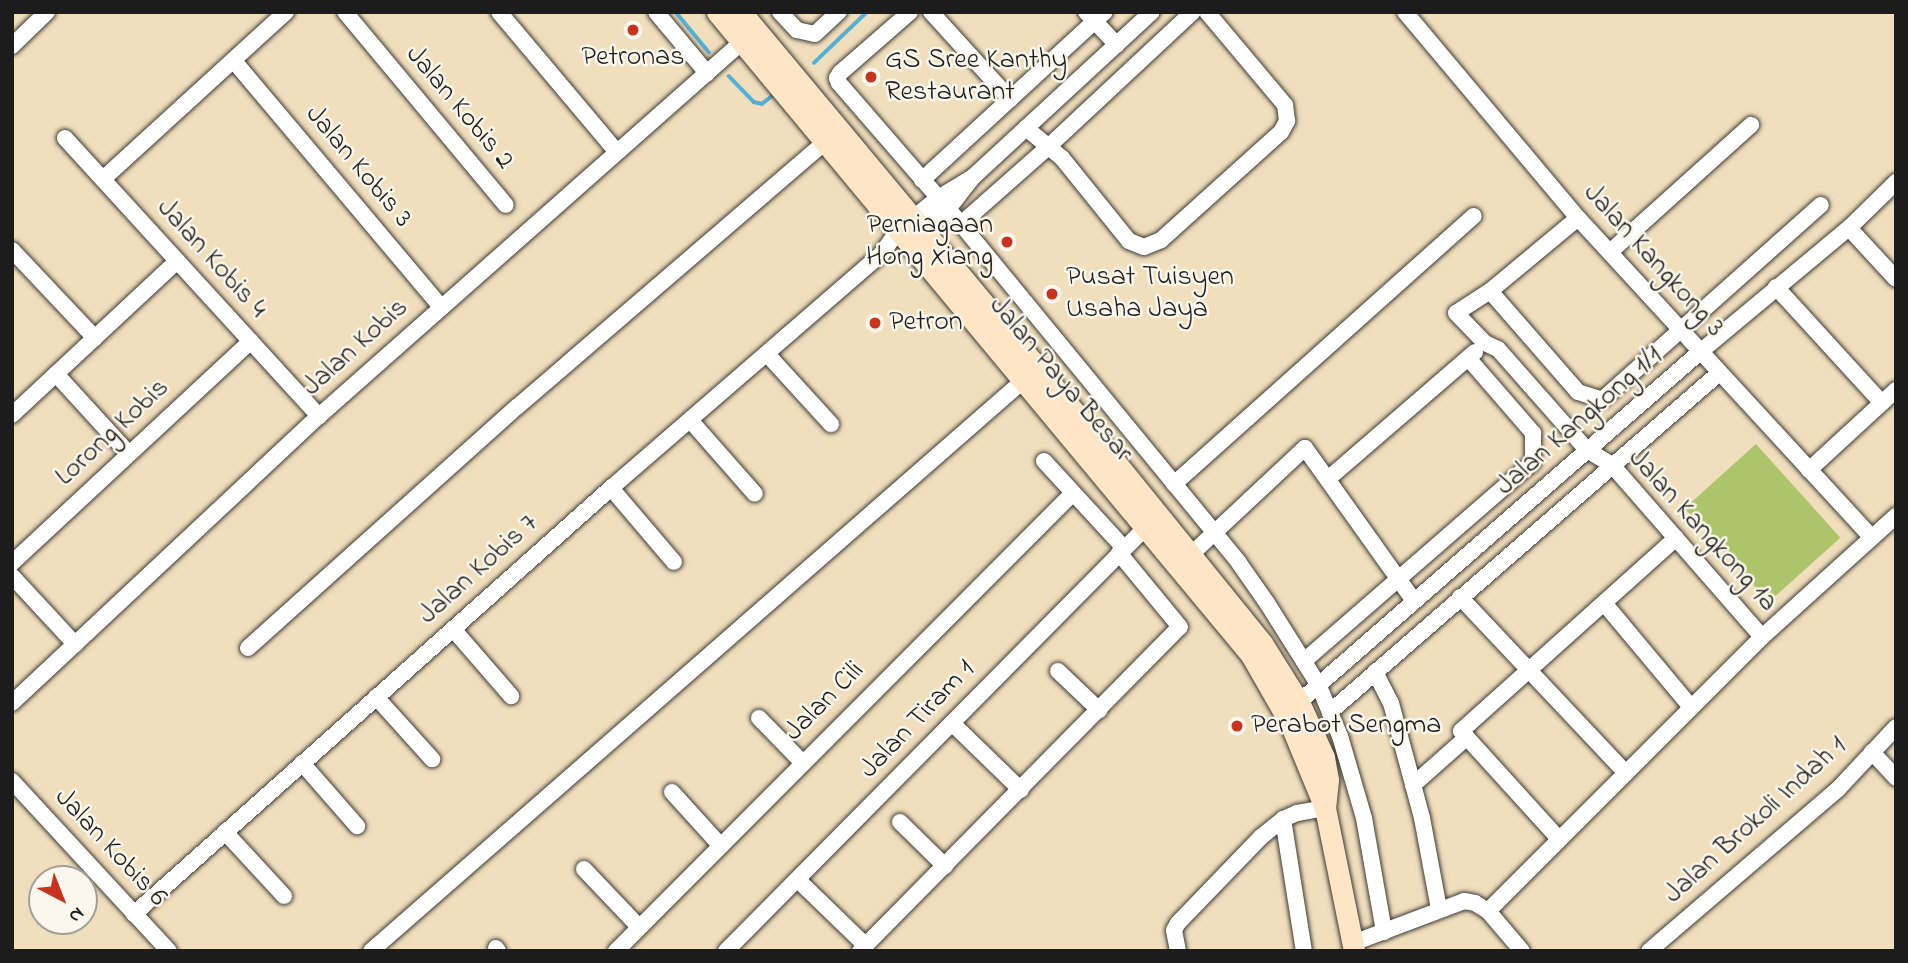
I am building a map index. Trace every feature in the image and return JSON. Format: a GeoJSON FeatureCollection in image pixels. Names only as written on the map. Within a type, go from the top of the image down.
{"type":"FeatureCollection","features":[{"type":"Feature","properties":{"kind":"street"},"geometry":{"type":"LineString","coordinates":[[12,46],[47,12]]}},
{"type":"Feature","properties":{"kind":"street"},"geometry":{"type":"LineString","coordinates":[[103,179],[286,12]]}},
{"type":"Feature","properties":{"kind":"street","name":"Jalan Kobis 2"},"geometry":{"type":"LineString","coordinates":[[345,12],[506,205]]}},
{"type":"Feature","properties":{"kind":"street"},"geometry":{"type":"LineString","coordinates":[[499,12],[617,152]]}},
{"type":"Feature","properties":{"kind":"street"},"geometry":{"type":"LineString","coordinates":[[656,12],[707,73]]}},
{"type":"Feature","properties":{"kind":"street","name":"Jalan Paya Besar"},"geometry":{"type":"LineString","coordinates":[[717,12],[749,35],[1152,520],[1262,643],[1299,702],[1324,757],[1328,780],[1325,808]]}},
{"type":"Feature","properties":{"kind":"street","name":"Jalan Paya Besar"},"geometry":{"type":"LineString","coordinates":[[741,12],[749,35],[826,141],[911,230],[1024,380],[1152,520]]}},
{"type":"Feature","properties":{"kind":"street"},"geometry":{"type":"LineString","coordinates":[[778,12],[797,30],[814,34],[839,12]]}},
{"type":"Feature","properties":{"kind":"street","name":"Jalan Kobis"},"geometry":{"type":"LineString","coordinates":[[12,703],[319,416],[778,12]]}},
{"type":"Feature","properties":{"kind":"street"},"geometry":{"type":"LineString","coordinates":[[910,12],[837,78],[961,224],[1214,532],[1268,603],[1318,684],[1354,778],[1384,932]]}},
{"type":"Feature","properties":{"kind":"street"},"geometry":{"type":"LineString","coordinates":[[931,12],[1010,99]]}},
{"type":"Feature","properties":{"kind":"street","name":"Jalan Kobis 7"},"geometry":{"type":"LineString","coordinates":[[134,914],[611,488],[973,177],[1152,12]]}},
{"type":"Feature","properties":{"kind":"street"},"geometry":{"type":"LineString","coordinates":[[961,224],[1193,12]]}},
{"type":"Feature","properties":{"kind":"street"},"geometry":{"type":"LineString","coordinates":[[1027,128],[1062,158],[1129,241],[1144,247],[1161,240],[1280,132],[1287,121],[1285,105],[1207,12]]}},
{"type":"Feature","properties":{"kind":"street","name":"Jalan Kangkong 3"},"geometry":{"type":"LineString","coordinates":[[1405,12],[1578,218],[1682,330],[1718,374],[1871,537]]}},
{"type":"Feature","properties":{"kind":"street"},"geometry":{"type":"LineString","coordinates":[[922,180],[1096,15],[1117,45]]}},
{"type":"Feature","properties":{"kind":"street","name":"Jalan Kobis 3"},"geometry":{"type":"LineString","coordinates":[[234,61],[441,307]]}},
{"type":"Feature","properties":{"kind":"street"},"geometry":{"type":"LineString","coordinates":[[1610,252],[1751,125]]}},
{"type":"Feature","properties":{"kind":"street","name":"Jalan Kobis 4"},"geometry":{"type":"LineString","coordinates":[[65,138],[319,416]]}},
{"type":"Feature","properties":{"kind":"street"},"geometry":{"type":"LineString","coordinates":[[248,648],[517,407],[826,141]]}},
{"type":"Feature","properties":{"kind":"street","name":"Jalan Kangkong 1/1"},"geometry":{"type":"LineString","coordinates":[[1299,702],[1700,352],[1849,228],[1896,182]]}},
{"type":"Feature","properties":{"kind":"street"},"geometry":{"type":"LineString","coordinates":[[1578,218],[1490,291],[1578,391],[1602,400],[1821,205]]}},
{"type":"Feature","properties":{"kind":"street"},"geometry":{"type":"LineString","coordinates":[[1174,484],[1474,216]]}},
{"type":"Feature","properties":{"kind":"street"},"geometry":{"type":"LineString","coordinates":[[1849,228],[1896,279]]}},
{"type":"Feature","properties":{"kind":"street"},"geometry":{"type":"LineString","coordinates":[[12,250],[95,338]]}},
{"type":"Feature","properties":{"kind":"street"},"geometry":{"type":"LineString","coordinates":[[12,415],[177,261]]}},
{"type":"Feature","properties":{"kind":"street"},"geometry":{"type":"LineString","coordinates":[[1776,287],[1882,403]]}},
{"type":"Feature","properties":{"kind":"street","name":"Jalan Kangkong 1a"},"geometry":{"type":"LineString","coordinates":[[1490,291],[1456,313],[1485,343],[1498,349],[1587,450],[1612,465],[1762,637]]}},
{"type":"Feature","properties":{"kind":"street","name":"Lorong Kobis"},"geometry":{"type":"LineString","coordinates":[[12,563],[251,341]]}},
{"type":"Feature","properties":{"kind":"street"},"geometry":{"type":"LineString","coordinates":[[1329,478],[1485,343]]}},
{"type":"Feature","properties":{"kind":"street"},"geometry":{"type":"LineString","coordinates":[[767,354],[831,424]]}},
{"type":"Feature","properties":{"kind":"street"},"geometry":{"type":"LineString","coordinates":[[1304,661],[1533,461],[1533,433],[1468,358]]}},
{"type":"Feature","properties":{"kind":"street"},"geometry":{"type":"LineString","coordinates":[[57,374],[129,454]]}},
{"type":"Feature","properties":{"kind":"street"},"geometry":{"type":"LineString","coordinates":[[1330,712],[1718,374]]}},
{"type":"Feature","properties":{"kind":"street"},"geometry":{"type":"LineString","coordinates":[[371,951],[1024,380]]}},
{"type":"Feature","properties":{"kind":"street"},"geometry":{"type":"LineString","coordinates":[[1809,471],[1896,390]]}},
{"type":"Feature","properties":{"kind":"street"},"geometry":{"type":"LineString","coordinates":[[690,420],[755,494]]}},
{"type":"Feature","properties":{"kind":"street"},"geometry":{"type":"LineString","coordinates":[[1186,560],[1305,449],[1329,478],[1414,601]]}},
{"type":"Feature","properties":{"kind":"street"},"geometry":{"type":"LineString","coordinates":[[798,880],[862,948],[1180,627],[1121,550],[1044,461]]}},
{"type":"Feature","properties":{"kind":"street"},"geometry":{"type":"LineString","coordinates":[[611,488],[674,562]]}},
{"type":"Feature","properties":{"kind":"street","name":"Jalan Cili"},"geometry":{"type":"LineString","coordinates":[[616,951],[1073,493]]}},
{"type":"Feature","properties":{"kind":"street"},"geometry":{"type":"LineString","coordinates":[[1488,911],[1762,637],[1896,516]]}},
{"type":"Feature","properties":{"kind":"street","name":"Jalan Tiram 1"},"geometry":{"type":"LineString","coordinates":[[726,951],[1152,520]]}},
{"type":"Feature","properties":{"kind":"street"},"geometry":{"type":"LineString","coordinates":[[1413,785],[1528,669],[1676,538]]}},
{"type":"Feature","properties":{"kind":"street","name":"Jalan Paya Besar"},"geometry":{"type":"LineString","coordinates":[[1186,560],[1269,682],[1290,723],[1325,808],[1354,947]]}},
{"type":"Feature","properties":{"kind":"street"},"geometry":{"type":"LineString","coordinates":[[12,576],[75,644]]}},
{"type":"Feature","properties":{"kind":"street"},"geometry":{"type":"LineString","coordinates":[[1460,597],[1626,773]]}},
{"type":"Feature","properties":{"kind":"street"},"geometry":{"type":"LineString","coordinates":[[1604,604],[1691,707]]}},
{"type":"Feature","properties":{"kind":"street"},"geometry":{"type":"LineString","coordinates":[[453,629],[511,696]]}},
{"type":"Feature","properties":{"kind":"street"},"geometry":{"type":"LineString","coordinates":[[1058,671],[1100,710]]}},
{"type":"Feature","properties":{"kind":"street"},"geometry":{"type":"LineString","coordinates":[[1376,672],[1391,703],[1413,785],[1439,909]]}},
{"type":"Feature","properties":{"kind":"street"},"geometry":{"type":"LineString","coordinates":[[376,697],[432,760]]}},
{"type":"Feature","properties":{"kind":"street"},"geometry":{"type":"LineString","coordinates":[[759,718],[802,762]]}},
{"type":"Feature","properties":{"kind":"street"},"geometry":{"type":"LineString","coordinates":[[952,723],[1021,790]]}},
{"type":"Feature","properties":{"kind":"street","name":"Jalan Brokoli Indah 1"},"geometry":{"type":"LineString","coordinates":[[1649,951],[1839,788],[1896,727]]}},
{"type":"Feature","properties":{"kind":"street"},"geometry":{"type":"LineString","coordinates":[[1464,734],[1559,839]]}},
{"type":"Feature","properties":{"kind":"street"},"geometry":{"type":"LineString","coordinates":[[1872,752],[1896,778]]}},
{"type":"Feature","properties":{"kind":"street"},"geometry":{"type":"LineString","coordinates":[[302,763],[357,826]]}},
{"type":"Feature","properties":{"kind":"street","name":"Jalan Kobis 6"},"geometry":{"type":"LineString","coordinates":[[12,781],[169,951]]}},
{"type":"Feature","properties":{"kind":"street"},"geometry":{"type":"LineString","coordinates":[[672,792],[720,845]]}},
{"type":"Feature","properties":{"kind":"street"},"geometry":{"type":"LineString","coordinates":[[1178,951],[1174,930],[1178,923],[1222,876],[1283,819],[1297,813],[1325,808]]}},
{"type":"Feature","properties":{"kind":"street"},"geometry":{"type":"LineString","coordinates":[[1283,819],[1304,951]]}},
{"type":"Feature","properties":{"kind":"street"},"geometry":{"type":"LineString","coordinates":[[900,822],[945,866]]}},
{"type":"Feature","properties":{"kind":"street"},"geometry":{"type":"LineString","coordinates":[[225,832],[284,896]]}},
{"type":"Feature","properties":{"kind":"street"},"geometry":{"type":"LineString","coordinates":[[584,869],[639,928]]}},
{"type":"Feature","properties":{"kind":"street"},"geometry":{"type":"LineString","coordinates":[[1354,947],[1384,932],[1464,901],[1475,903],[1488,911],[1522,951]]}},
{"type":"Feature","properties":{"kind":"green space"},"geometry":{"type":"Polygon","coordinates":[[[1756,444],[1840,538],[1769,602],[1685,508],[1756,444]]]}},
{"type":"Feature","properties":{"kind":"waterway"},"geometry":{"type":"LineString","coordinates":[[676,12],[709,52]]}},
{"type":"Feature","properties":{"kind":"waterway"},"geometry":{"type":"LineString","coordinates":[[814,63],[867,12]]}},
{"type":"Feature","properties":{"kind":"waterway"},"geometry":{"type":"LineString","coordinates":[[729,76],[754,102],[762,104],[775,94]]}},
{"type":"Feature","properties":{"kind":"place","name":"Petronas"},"geometry":{"type":"Point","coordinates":[633,30]}},
{"type":"Feature","properties":{"kind":"place","name":"GS Sree Kanthy Restaurant"},"geometry":{"type":"Point","coordinates":[871,77]}},
{"type":"Feature","properties":{"kind":"place","name":"Perniagaan Hong Xiang"},"geometry":{"type":"Point","coordinates":[1007,242]}},
{"type":"Feature","properties":{"kind":"place","name":"Pusat Tuisyen Usaha Jaya"},"geometry":{"type":"Point","coordinates":[1052,294]}},
{"type":"Feature","properties":{"kind":"place","name":"Petron"},"geometry":{"type":"Point","coordinates":[875,323]}},
{"type":"Feature","properties":{"kind":"place","name":"Perabot Sengma"},"geometry":{"type":"Point","coordinates":[1237,726]}}]}
